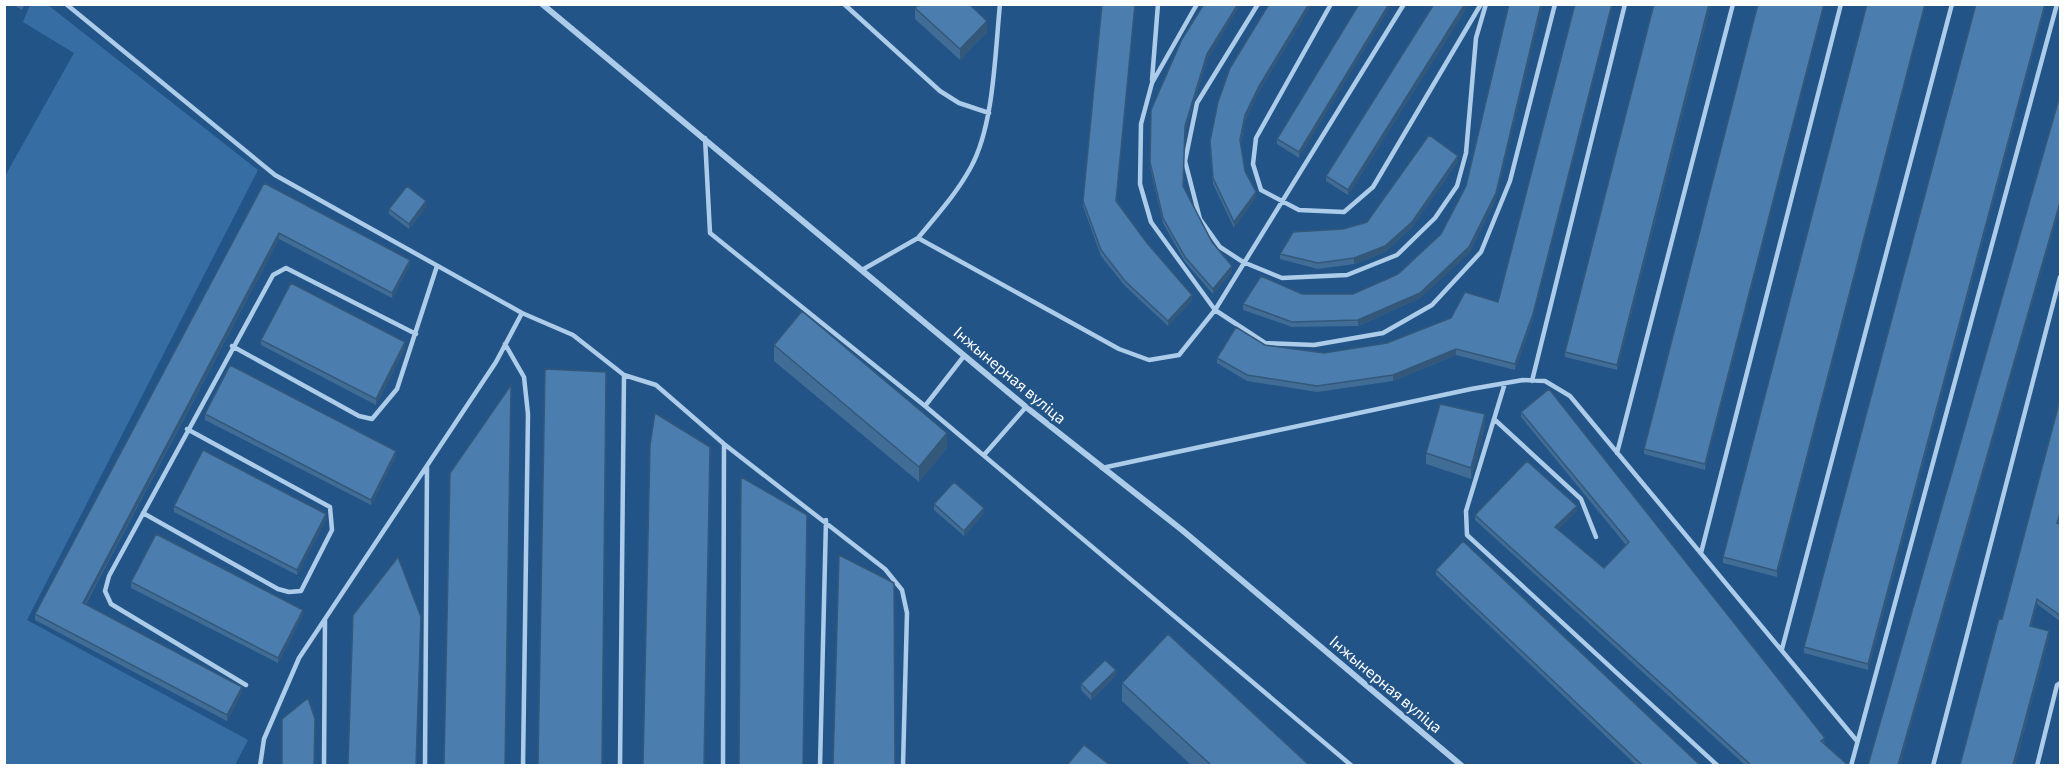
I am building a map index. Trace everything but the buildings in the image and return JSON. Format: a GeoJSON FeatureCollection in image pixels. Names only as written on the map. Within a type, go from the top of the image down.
{"type":"FeatureCollection","features":[{"type":"Feature","properties":{"kind":"street","name":"Інжынерная вуліца"},"geometry":{"type":"LineString","coordinates":[[542,4],[1026,407],[1191,537],[1462,765]]}},
{"type":"Feature","properties":{"kind":"lane"},"geometry":{"type":"LineString","coordinates":[[66,4],[275,175],[522,313],[573,334],[624,375],[656,385],[724,444],[826,520],[885,569],[902,590],[907,613],[903,765]]}},
{"type":"Feature","properties":{"kind":"lane"},"geometry":{"type":"LineString","coordinates":[[844,4],[940,91],[959,103],[988,113]]}},
{"type":"Feature","properties":{"kind":"lane"},"geometry":{"type":"LineString","coordinates":[[862,270],[918,238],[954,194],[972,165],[988,113],[1000,4]]}},
{"type":"Feature","properties":{"kind":"lane"},"geometry":{"type":"LineString","coordinates":[[1158,4],[1152,82],[1141,124],[1140,184],[1151,222],[1215,310],[1265,343],[1314,345],[1383,333],[1432,305],[1481,252],[1510,181],[1555,4]]}},
{"type":"Feature","properties":{"kind":"lane"},"geometry":{"type":"LineString","coordinates":[[1152,82],[1197,4]]}},
{"type":"Feature","properties":{"kind":"lane"},"geometry":{"type":"LineString","coordinates":[[1258,4],[1197,103],[1185,161],[1200,219],[1220,247],[1243,262],[1282,278],[1347,276],[1397,255],[1435,218],[1457,186],[1466,153],[1476,38],[1486,4]]}},
{"type":"Feature","properties":{"kind":"lane"},"geometry":{"type":"LineString","coordinates":[[1331,4],[1256,138],[1254,164],[1261,190],[1299,210],[1344,212],[1373,187],[1481,4]]}},
{"type":"Feature","properties":{"kind":"lane"},"geometry":{"type":"LineString","coordinates":[[918,238],[1119,349],[1149,360],[1179,355],[1215,310],[1404,4]]}},
{"type":"Feature","properties":{"kind":"lane"},"geometry":{"type":"LineString","coordinates":[[1532,381],[1625,4]]}},
{"type":"Feature","properties":{"kind":"lane"},"geometry":{"type":"LineString","coordinates":[[1617,453],[1733,4]]}},
{"type":"Feature","properties":{"kind":"lane"},"geometry":{"type":"LineString","coordinates":[[1701,554],[1841,4]]}},
{"type":"Feature","properties":{"kind":"lane"},"geometry":{"type":"LineString","coordinates":[[1782,649],[1952,4]]}},
{"type":"Feature","properties":{"kind":"lane"},"geometry":{"type":"LineString","coordinates":[[1851,765],[2056,4]]}},
{"type":"Feature","properties":{"kind":"lane"},"geometry":{"type":"LineString","coordinates":[[705,138],[710,233],[925,406],[1352,765]]}},
{"type":"Feature","properties":{"kind":"lane"},"geometry":{"type":"LineString","coordinates":[[232,346],[358,416],[372,418],[397,389],[437,266]]}},
{"type":"Feature","properties":{"kind":"lane"},"geometry":{"type":"LineString","coordinates":[[246,685],[111,604],[105,591],[109,576],[232,346],[273,276],[286,268],[416,334]]}},
{"type":"Feature","properties":{"kind":"lane"},"geometry":{"type":"LineString","coordinates":[[1933,765],[2061,277]]}},
{"type":"Feature","properties":{"kind":"lane"},"geometry":{"type":"LineString","coordinates":[[260,765],[264,739],[299,658],[428,467],[522,313]]}},
{"type":"Feature","properties":{"kind":"lane"},"geometry":{"type":"LineString","coordinates":[[505,344],[524,377],[528,414],[523,765]]}},
{"type":"Feature","properties":{"kind":"lane"},"geometry":{"type":"LineString","coordinates":[[925,406],[964,356]]}},
{"type":"Feature","properties":{"kind":"lane"},"geometry":{"type":"LineString","coordinates":[[620,765],[624,375]]}},
{"type":"Feature","properties":{"kind":"lane"},"geometry":{"type":"LineString","coordinates":[[1102,468],[1505,383],[1545,381],[1570,396],[1857,741]]}},
{"type":"Feature","properties":{"kind":"lane"},"geometry":{"type":"LineString","coordinates":[[1505,383],[1466,511],[1467,535],[1718,765]]}},
{"type":"Feature","properties":{"kind":"lane"},"geometry":{"type":"LineString","coordinates":[[984,455],[1026,407]]}},
{"type":"Feature","properties":{"kind":"lane"},"geometry":{"type":"LineString","coordinates":[[1494,419],[1581,499],[1596,537]]}},
{"type":"Feature","properties":{"kind":"lane"},"geometry":{"type":"LineString","coordinates":[[143,513],[278,589],[289,592],[301,591],[332,530],[330,507],[188,429]]}},
{"type":"Feature","properties":{"kind":"lane"},"geometry":{"type":"LineString","coordinates":[[723,765],[724,444]]}},
{"type":"Feature","properties":{"kind":"lane"},"geometry":{"type":"LineString","coordinates":[[425,765],[428,467]]}},
{"type":"Feature","properties":{"kind":"lane"},"geometry":{"type":"LineString","coordinates":[[820,765],[826,520]]}},
{"type":"Feature","properties":{"kind":"lane"},"geometry":{"type":"LineString","coordinates":[[324,765],[325,620]]}},
{"type":"Feature","properties":{"kind":"lane"},"geometry":{"type":"LineString","coordinates":[[2037,765],[2057,685],[2061,683]]}},
{"type":"Feature","properties":{"kind":"shaded area"},"geometry":{"type":"Polygon","coordinates":[[[30,5],[48,5],[258,170],[27,620],[248,740],[235,765],[5,765],[5,176],[74,53],[23,22],[30,5]]]}}]}
